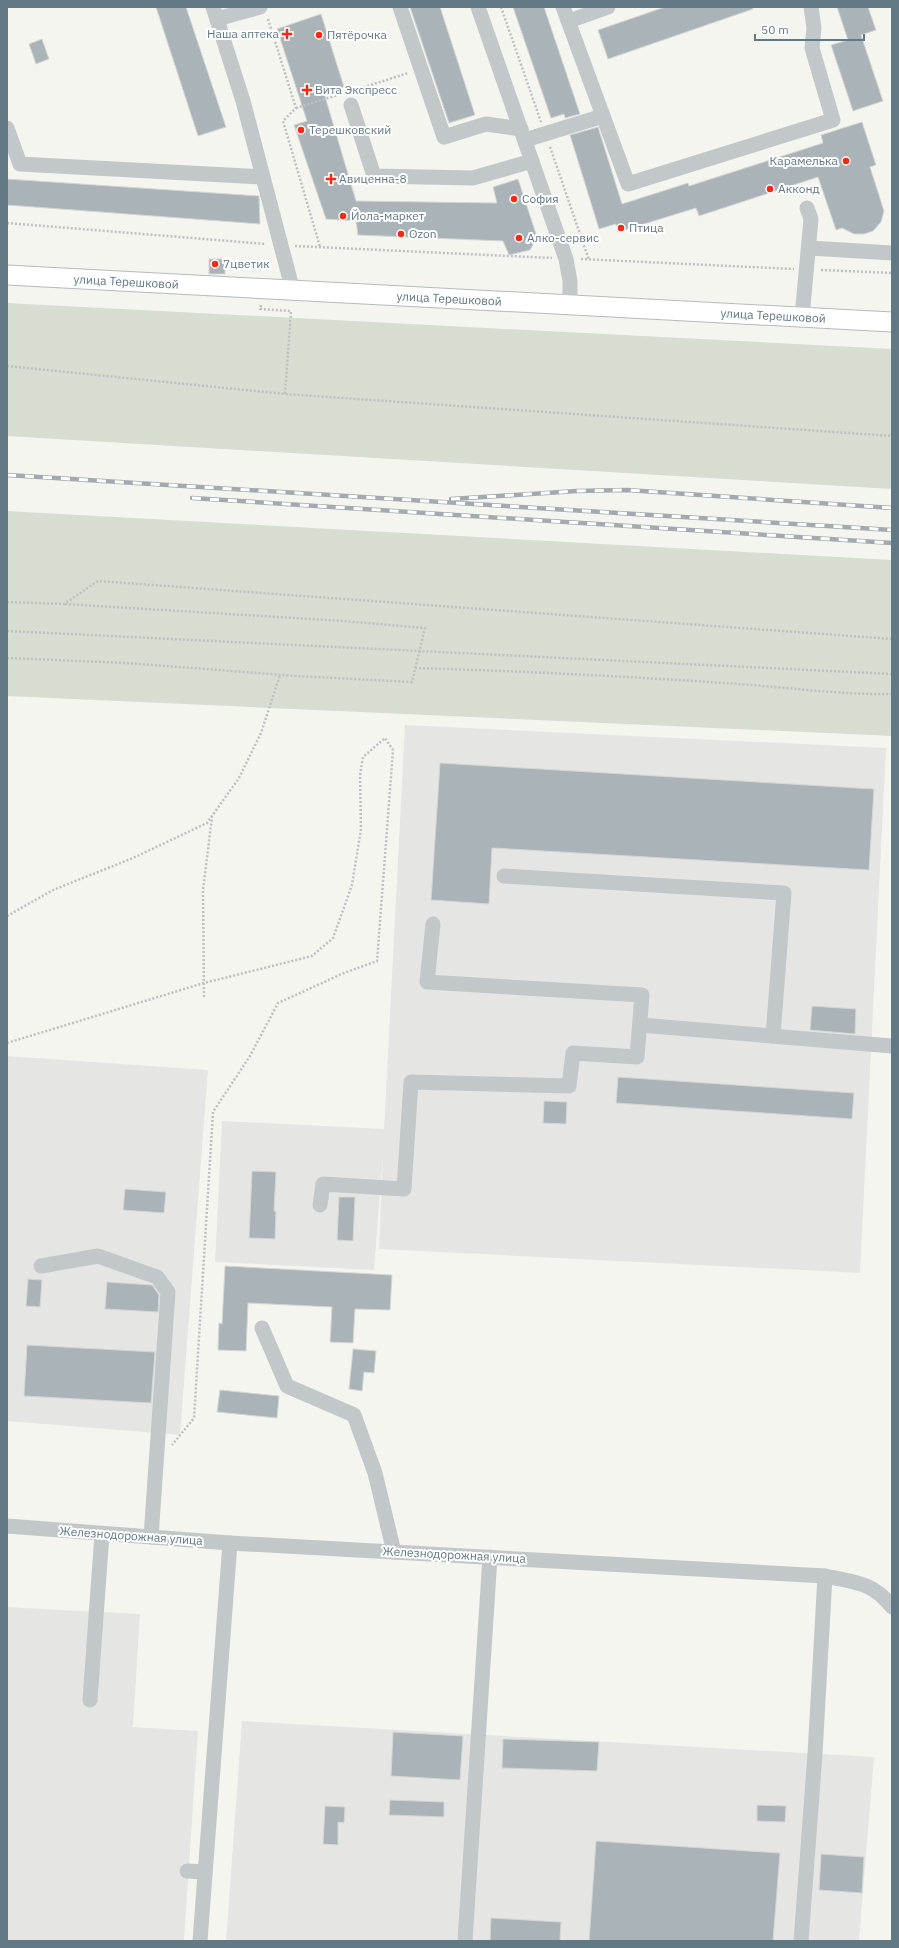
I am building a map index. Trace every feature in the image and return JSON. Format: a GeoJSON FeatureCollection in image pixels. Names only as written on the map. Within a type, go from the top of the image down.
{"type":"FeatureCollection","features":[{"type":"Feature","properties":{"kind":"main road","name":"улица Терешковой"},"geometry":{"type":"LineString","coordinates":[[7,275],[892,322]]}},
{"type":"Feature","properties":{"kind":"street"},"geometry":{"type":"LineString","coordinates":[[400,7],[444,137],[486,124],[523,135],[603,116]]}},
{"type":"Feature","properties":{"kind":"street"},"geometry":{"type":"LineString","coordinates":[[478,7],[566,259],[570,280],[570,305]]}},
{"type":"Feature","properties":{"kind":"street"},"geometry":{"type":"LineString","coordinates":[[608,7],[566,14],[628,184],[833,120],[812,48],[814,28],[811,7]]}},
{"type":"Feature","properties":{"kind":"street"},"geometry":{"type":"LineString","coordinates":[[263,11],[215,13],[243,101],[293,291]]}},
{"type":"Feature","properties":{"kind":"street"},"geometry":{"type":"LineString","coordinates":[[351,105],[374,176],[474,178],[532,161]]}},
{"type":"Feature","properties":{"kind":"street"},"geometry":{"type":"LineString","coordinates":[[7,128],[20,164],[263,178]]}},
{"type":"Feature","properties":{"kind":"street"},"geometry":{"type":"LineString","coordinates":[[802,317],[811,219],[807,208]]}},
{"type":"Feature","properties":{"kind":"street"},"geometry":{"type":"LineString","coordinates":[[809,248],[892,253]]}},
{"type":"Feature","properties":{"kind":"street"},"geometry":{"type":"LineString","coordinates":[[504,876],[784,893],[773,1036]]}},
{"type":"Feature","properties":{"kind":"street"},"geometry":{"type":"LineString","coordinates":[[320,1205],[323,1184],[404,1189],[411,1082],[569,1086],[573,1054],[637,1057],[642,995],[427,982],[433,924]]}},
{"type":"Feature","properties":{"kind":"street"},"geometry":{"type":"LineString","coordinates":[[640,1025],[892,1046]]}},
{"type":"Feature","properties":{"kind":"street"},"geometry":{"type":"LineString","coordinates":[[41,1266],[98,1256],[157,1277],[168,1292],[151,1537]]}},
{"type":"Feature","properties":{"kind":"street"},"geometry":{"type":"LineString","coordinates":[[262,1328],[287,1386],[354,1415],[375,1473],[394,1552]]}},
{"type":"Feature","properties":{"kind":"street","name":"Железнодорожная улица"},"geometry":{"type":"LineString","coordinates":[[7,1526],[230,1543],[825,1576],[868,1585],[892,1607]]}},
{"type":"Feature","properties":{"kind":"street"},"geometry":{"type":"LineString","coordinates":[[90,1700],[102,1534]]}},
{"type":"Feature","properties":{"kind":"street"},"geometry":{"type":"LineString","coordinates":[[200,1941],[230,1543]]}},
{"type":"Feature","properties":{"kind":"street"},"geometry":{"type":"LineString","coordinates":[[465,1941],[490,1558]]}},
{"type":"Feature","properties":{"kind":"street"},"geometry":{"type":"LineString","coordinates":[[801,1941],[815,1754],[825,1576]]}},
{"type":"Feature","properties":{"kind":"street"},"geometry":{"type":"LineString","coordinates":[[187,1871],[205,1872]]}},
{"type":"Feature","properties":{"kind":"path"},"geometry":{"type":"LineString","coordinates":[[263,11],[296,108]]}},
{"type":"Feature","properties":{"kind":"path"},"geometry":{"type":"LineString","coordinates":[[320,247],[283,121],[296,108],[421,69]]}},
{"type":"Feature","properties":{"kind":"path"},"geometry":{"type":"LineString","coordinates":[[7,223],[281,245],[892,273]]}},
{"type":"Feature","properties":{"kind":"path"},"geometry":{"type":"LineString","coordinates":[[262,289],[260,309],[291,311],[285,394]]}},
{"type":"Feature","properties":{"kind":"path"},"geometry":{"type":"LineString","coordinates":[[7,366],[285,394],[892,436]]}},
{"type":"Feature","properties":{"kind":"path"},"geometry":{"type":"LineString","coordinates":[[64,604],[98,582],[892,639]]}},
{"type":"Feature","properties":{"kind":"path"},"geometry":{"type":"LineString","coordinates":[[7,602],[64,604],[344,621],[425,628],[412,682],[127,663],[7,658]]}},
{"type":"Feature","properties":{"kind":"path"},"geometry":{"type":"LineString","coordinates":[[7,631],[892,674]]}},
{"type":"Feature","properties":{"kind":"path"},"geometry":{"type":"LineString","coordinates":[[416,668],[600,674],[782,686],[862,695],[892,694]]}},
{"type":"Feature","properties":{"kind":"path"},"geometry":{"type":"LineString","coordinates":[[7,916],[53,890],[133,858],[207,824],[239,778],[258,739],[280,674]]}},
{"type":"Feature","properties":{"kind":"path"},"geometry":{"type":"LineString","coordinates":[[7,1043],[204,983],[312,956],[333,938],[353,878],[361,829],[360,775],[363,757],[385,738],[393,750],[377,961],[344,973],[278,1003],[250,1056],[213,1112],[194,1418],[156,1466]]}},
{"type":"Feature","properties":{"kind":"path"},"geometry":{"type":"LineString","coordinates":[[204,997],[204,890],[212,816]]}},
{"type":"Feature","properties":{"kind":"shaded area"},"geometry":{"type":"Polygon","coordinates":[[[7,303],[892,349],[892,489],[7,436],[7,303]]]}},
{"type":"Feature","properties":{"kind":"shaded area"},"geometry":{"type":"Polygon","coordinates":[[[7,511],[892,560],[892,736],[7,696],[7,511]]]}},
{"type":"Feature","properties":{"kind":"shaded area"},"geometry":{"type":"Polygon","coordinates":[[[405,725],[886,748],[860,1273],[379,1249],[383,1155],[374,1270],[215,1262],[222,1121],[384,1129],[405,725]]]}},
{"type":"Feature","properties":{"kind":"shaded area"},"geometry":{"type":"Polygon","coordinates":[[[7,1056],[208,1070],[180,1435],[7,1421],[7,1056]]]}},
{"type":"Feature","properties":{"kind":"shaded area"},"geometry":{"type":"Polygon","coordinates":[[[7,1607],[140,1614],[133,1727],[198,1731],[184,1941],[7,1941],[7,1607]]]}},
{"type":"Feature","properties":{"kind":"shaded area"},"geometry":{"type":"Polygon","coordinates":[[[242,1721],[874,1757],[859,1941],[226,1941],[242,1721]]]}},
{"type":"Feature","properties":{"kind":"building"},"geometry":{"type":"Polygon","coordinates":[[[156,7],[186,7],[226,127],[198,136],[156,7]]]}},
{"type":"Feature","properties":{"kind":"building"},"geometry":{"type":"Polygon","coordinates":[[[410,7],[440,7],[475,115],[449,123],[410,7]]]}},
{"type":"Feature","properties":{"kind":"building"},"geometry":{"type":"Polygon","coordinates":[[[513,7],[544,7],[580,114],[565,118],[564,114],[551,118],[513,7]]]}},
{"type":"Feature","properties":{"kind":"building"},"geometry":{"type":"Polygon","coordinates":[[[665,7],[752,7],[753,9],[608,59],[598,30],[665,7]]]}},
{"type":"Feature","properties":{"kind":"building"},"geometry":{"type":"Polygon","coordinates":[[[837,7],[868,7],[876,30],[861,35],[883,101],[853,111],[831,45],[848,40],[837,7]]]}},
{"type":"Feature","properties":{"kind":"building"},"geometry":{"type":"Polygon","coordinates":[[[321,14],[344,87],[324,93],[356,201],[497,203],[493,187],[518,179],[537,237],[530,250],[509,255],[503,241],[358,235],[356,221],[326,219],[294,125],[307,121],[277,29],[321,14]]]}},
{"type":"Feature","properties":{"kind":"building"},"geometry":{"type":"Polygon","coordinates":[[[42,39],[49,59],[36,64],[29,44],[42,39]]]}},
{"type":"Feature","properties":{"kind":"building"},"geometry":{"type":"Polygon","coordinates":[[[862,122],[876,165],[870,167],[884,211],[881,222],[873,231],[864,234],[854,234],[842,228],[836,230],[818,177],[699,216],[696,208],[618,232],[616,224],[599,229],[570,135],[598,127],[622,204],[688,183],[689,186],[823,143],[821,135],[862,122]]]}},
{"type":"Feature","properties":{"kind":"building"},"geometry":{"type":"Polygon","coordinates":[[[7,179],[259,196],[260,224],[7,205],[7,179]]]}},
{"type":"Feature","properties":{"kind":"building"},"geometry":{"type":"Polygon","coordinates":[[[209,259],[225,259],[225,274],[209,274],[209,259]]]}},
{"type":"Feature","properties":{"kind":"building"},"geometry":{"type":"Polygon","coordinates":[[[440,763],[874,789],[869,870],[492,848],[489,904],[431,900],[440,763]]]}},
{"type":"Feature","properties":{"kind":"building"},"geometry":{"type":"Polygon","coordinates":[[[812,1006],[856,1009],[855,1034],[810,1030],[812,1006]]]}},
{"type":"Feature","properties":{"kind":"building"},"geometry":{"type":"Polygon","coordinates":[[[618,1077],[854,1093],[852,1119],[616,1103],[618,1077]]]}},
{"type":"Feature","properties":{"kind":"building"},"geometry":{"type":"Polygon","coordinates":[[[544,1101],[567,1102],[566,1124],[543,1123],[544,1101]]]}},
{"type":"Feature","properties":{"kind":"building"},"geometry":{"type":"Polygon","coordinates":[[[252,1171],[276,1172],[274,1211],[276,1211],[275,1239],[249,1238],[252,1171]]]}},
{"type":"Feature","properties":{"kind":"building"},"geometry":{"type":"Polygon","coordinates":[[[125,1189],[166,1192],[164,1213],[123,1210],[125,1189]]]}},
{"type":"Feature","properties":{"kind":"building"},"geometry":{"type":"Polygon","coordinates":[[[339,1197],[355,1197],[353,1241],[337,1240],[339,1197]]]}},
{"type":"Feature","properties":{"kind":"building"},"geometry":{"type":"Polygon","coordinates":[[[225,1266],[392,1275],[390,1310],[355,1309],[353,1343],[330,1342],[332,1307],[248,1303],[246,1351],[218,1350],[219,1323],[222,1324],[225,1266]]]}},
{"type":"Feature","properties":{"kind":"building"},"geometry":{"type":"Polygon","coordinates":[[[28,1279],[42,1280],[40,1307],[26,1306],[28,1279]]]}},
{"type":"Feature","properties":{"kind":"building"},"geometry":{"type":"Polygon","coordinates":[[[107,1282],[152,1285],[159,1295],[158,1312],[105,1309],[107,1282]]]}},
{"type":"Feature","properties":{"kind":"building"},"geometry":{"type":"Polygon","coordinates":[[[27,1345],[155,1352],[151,1403],[24,1396],[27,1345]]]}},
{"type":"Feature","properties":{"kind":"building"},"geometry":{"type":"Polygon","coordinates":[[[353,1349],[376,1351],[374,1373],[364,1372],[362,1391],[349,1389],[353,1349]]]}},
{"type":"Feature","properties":{"kind":"building"},"geometry":{"type":"Polygon","coordinates":[[[220,1390],[279,1396],[277,1418],[217,1412],[220,1390]]]}},
{"type":"Feature","properties":{"kind":"building"},"geometry":{"type":"Polygon","coordinates":[[[393,1732],[463,1736],[460,1780],[391,1776],[393,1732]]]}},
{"type":"Feature","properties":{"kind":"building"},"geometry":{"type":"Polygon","coordinates":[[[503,1739],[599,1742],[597,1771],[502,1768],[503,1739]]]}},
{"type":"Feature","properties":{"kind":"building"},"geometry":{"type":"Polygon","coordinates":[[[390,1800],[444,1802],[444,1817],[389,1815],[390,1800]]]}},
{"type":"Feature","properties":{"kind":"building"},"geometry":{"type":"Polygon","coordinates":[[[757,1805],[786,1806],[785,1822],[757,1821],[757,1805]]]}},
{"type":"Feature","properties":{"kind":"building"},"geometry":{"type":"Polygon","coordinates":[[[325,1806],[345,1807],[344,1823],[338,1822],[338,1845],[323,1844],[325,1806]]]}},
{"type":"Feature","properties":{"kind":"building"},"geometry":{"type":"Polygon","coordinates":[[[596,1841],[780,1853],[773,1941],[589,1941],[596,1841]]]}},
{"type":"Feature","properties":{"kind":"building"},"geometry":{"type":"Polygon","coordinates":[[[821,1854],[864,1857],[862,1893],[819,1890],[821,1854]]]}},
{"type":"Feature","properties":{"kind":"building"},"geometry":{"type":"Polygon","coordinates":[[[491,1918],[561,1922],[560,1941],[490,1941],[491,1918]]]}},
{"type":"Feature","properties":{"kind":"railway"},"geometry":{"type":"LineString","coordinates":[[7,475],[892,530]]}},
{"type":"Feature","properties":{"kind":"railway"},"geometry":{"type":"LineString","coordinates":[[451,499],[577,491],[627,490],[892,508]]}},
{"type":"Feature","properties":{"kind":"railway"},"geometry":{"type":"LineString","coordinates":[[192,498],[892,543]]}},
{"type":"Feature","properties":{"kind":"place","name":"Наша аптека"},"geometry":{"type":"Point","coordinates":[287,34]}},
{"type":"Feature","properties":{"kind":"place","name":"Пятёрочка"},"geometry":{"type":"Point","coordinates":[319,35]}},
{"type":"Feature","properties":{"kind":"place","name":"Вита Экспресс"},"geometry":{"type":"Point","coordinates":[307,90]}},
{"type":"Feature","properties":{"kind":"place","name":"Терешковский"},"geometry":{"type":"Point","coordinates":[301,130]}},
{"type":"Feature","properties":{"kind":"place","name":"Карамелька"},"geometry":{"type":"Point","coordinates":[846,161]}},
{"type":"Feature","properties":{"kind":"place","name":"Авиценна-8"},"geometry":{"type":"Point","coordinates":[331,179]}},
{"type":"Feature","properties":{"kind":"place","name":"Акконд"},"geometry":{"type":"Point","coordinates":[770,189]}},
{"type":"Feature","properties":{"kind":"place","name":"София"},"geometry":{"type":"Point","coordinates":[514,199]}},
{"type":"Feature","properties":{"kind":"place","name":"Йола-маркет"},"geometry":{"type":"Point","coordinates":[343,216]}},
{"type":"Feature","properties":{"kind":"place","name":"Птица"},"geometry":{"type":"Point","coordinates":[621,228]}},
{"type":"Feature","properties":{"kind":"place","name":"Ozon"},"geometry":{"type":"Point","coordinates":[401,234]}},
{"type":"Feature","properties":{"kind":"place","name":"Алко-сервис"},"geometry":{"type":"Point","coordinates":[519,238]}},
{"type":"Feature","properties":{"kind":"place","name":"7цветик"},"geometry":{"type":"Point","coordinates":[215,264]}}]}
